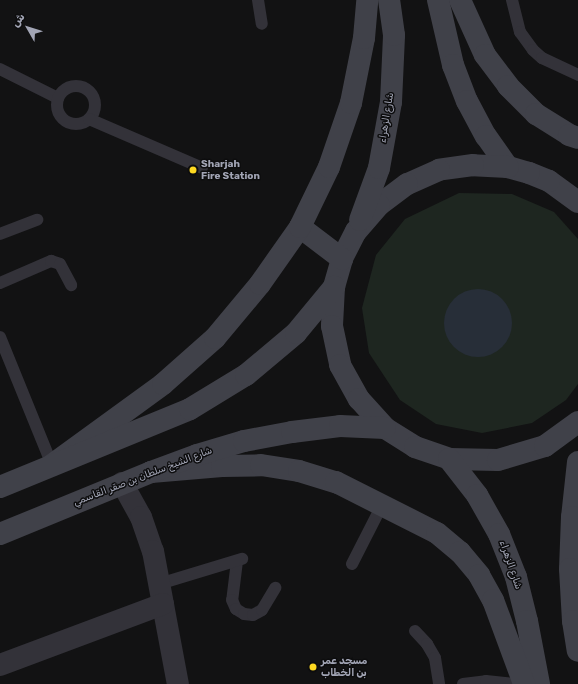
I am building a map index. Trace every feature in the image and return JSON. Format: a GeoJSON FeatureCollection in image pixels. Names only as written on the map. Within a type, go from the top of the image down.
{"type":"FeatureCollection","features":[{"type":"Feature","properties":{"kind":"main road"},"geometry":{"type":"LineString","coordinates":[[52,465],[163,384],[215,338],[260,284],[300,227],[329,167],[351,103],[364,38],[367,0]]}},
{"type":"Feature","properties":{"kind":"main road","name":"شارع الزهراء"},"geometry":{"type":"LineString","coordinates":[[356,231],[379,168],[391,102],[394,35],[389,0]]}},
{"type":"Feature","properties":{"kind":"main road"},"geometry":{"type":"LineString","coordinates":[[438,0],[453,65],[467,102],[486,136],[508,167]]}},
{"type":"Feature","properties":{"kind":"main road"},"geometry":{"type":"LineString","coordinates":[[460,0],[485,55],[508,86],[536,114],[578,138]]}},
{"type":"Feature","properties":{"kind":"main road"},"geometry":{"type":"LineString","coordinates":[[578,185],[549,181],[508,167],[466,166],[439,170],[407,184],[379,205],[356,231],[342,258],[334,287],[332,326],[340,365],[359,399],[385,428],[415,447],[449,459],[498,460],[545,446],[578,422]]}},
{"type":"Feature","properties":{"kind":"main road"},"geometry":{"type":"LineString","coordinates":[[549,181],[578,202]]}},
{"type":"Feature","properties":{"kind":"main road"},"geometry":{"type":"LineString","coordinates":[[300,227],[342,258]]}},
{"type":"Feature","properties":{"kind":"main road"},"geometry":{"type":"LineString","coordinates":[[0,487],[190,409],[246,375],[296,332],[334,287]]}},
{"type":"Feature","properties":{"kind":"main road","name":"شارع الشيخ سلطان بن صقر القاسمي"},"geometry":{"type":"LineString","coordinates":[[0,534],[122,483],[197,455],[244,441],[292,432],[340,426],[385,428]]}},
{"type":"Feature","properties":{"kind":"main road","name":"شارع الزهراء"},"geometry":{"type":"LineString","coordinates":[[449,459],[477,495],[499,534],[516,576],[539,684]]}},
{"type":"Feature","properties":{"kind":"main road"},"geometry":{"type":"LineString","coordinates":[[578,462],[572,517],[570,569],[573,621],[578,652]]}},
{"type":"Feature","properties":{"kind":"main road"},"geometry":{"type":"LineString","coordinates":[[151,472],[222,466],[260,465],[299,471],[336,482],[437,533],[460,552],[479,575],[493,600],[524,684]]}},
{"type":"Feature","properties":{"kind":"street"},"geometry":{"type":"LineString","coordinates":[[122,483],[148,533],[178,684]]}},
{"type":"Feature","properties":{"kind":"street"},"geometry":{"type":"LineString","coordinates":[[0,664],[161,594]]}},
{"type":"Feature","properties":{"kind":"lane"},"geometry":{"type":"LineString","coordinates":[[258,0],[262,24]]}},
{"type":"Feature","properties":{"kind":"lane"},"geometry":{"type":"LineString","coordinates":[[512,0],[520,32],[533,50],[542,58],[578,75]]}},
{"type":"Feature","properties":{"kind":"lane"},"geometry":{"type":"LineString","coordinates":[[0,69],[58,98]]}},
{"type":"Feature","properties":{"kind":"lane"},"geometry":{"type":"LineString","coordinates":[[78,85],[87,88],[93,94],[96,103],[90,119],[82,123],[73,124],[65,121],[59,115],[57,106],[58,98],[62,90],[70,86],[78,85]]}},
{"type":"Feature","properties":{"kind":"lane"},"geometry":{"type":"LineString","coordinates":[[90,119],[202,168]]}},
{"type":"Feature","properties":{"kind":"lane"},"geometry":{"type":"LineString","coordinates":[[0,234],[37,220]]}},
{"type":"Feature","properties":{"kind":"lane"},"geometry":{"type":"LineString","coordinates":[[0,282],[51,261],[60,264],[71,285]]}},
{"type":"Feature","properties":{"kind":"lane"},"geometry":{"type":"LineString","coordinates":[[0,337],[52,465]]}},
{"type":"Feature","properties":{"kind":"lane"},"geometry":{"type":"LineString","coordinates":[[352,564],[382,505]]}},
{"type":"Feature","properties":{"kind":"lane"},"geometry":{"type":"LineString","coordinates":[[161,594],[241,559],[232,600],[236,608],[244,614],[253,615],[262,610],[275,588]]}},
{"type":"Feature","properties":{"kind":"lane"},"geometry":{"type":"LineString","coordinates":[[415,631],[427,644],[435,658],[439,684]]}},
{"type":"Feature","properties":{"kind":"lane"},"geometry":{"type":"LineString","coordinates":[[463,684],[486,681],[516,684]]}},
{"type":"Feature","properties":{"kind":"shaded area"},"geometry":{"type":"Polygon","coordinates":[[[459,193],[512,194],[554,212],[578,239],[578,384],[566,400],[532,423],[482,433],[436,424],[400,400],[369,353],[362,308],[376,255],[405,219],[459,193]]]}},
{"type":"Feature","properties":{"kind":"shaded area"},"geometry":{"type":"Polygon","coordinates":[[[478,289],[491,292],[502,299],[509,310],[512,323],[509,336],[502,347],[491,354],[478,357],[465,354],[454,347],[447,336],[444,323],[447,310],[454,299],[465,292],[478,289]]]}},
{"type":"Feature","properties":{"kind":"place","name":"Sharjah Fire Station"},"geometry":{"type":"Point","coordinates":[193,170]}},
{"type":"Feature","properties":{"kind":"place","name":"مسجد عمر بن الخطاب"},"geometry":{"type":"Point","coordinates":[313,667]}}]}
